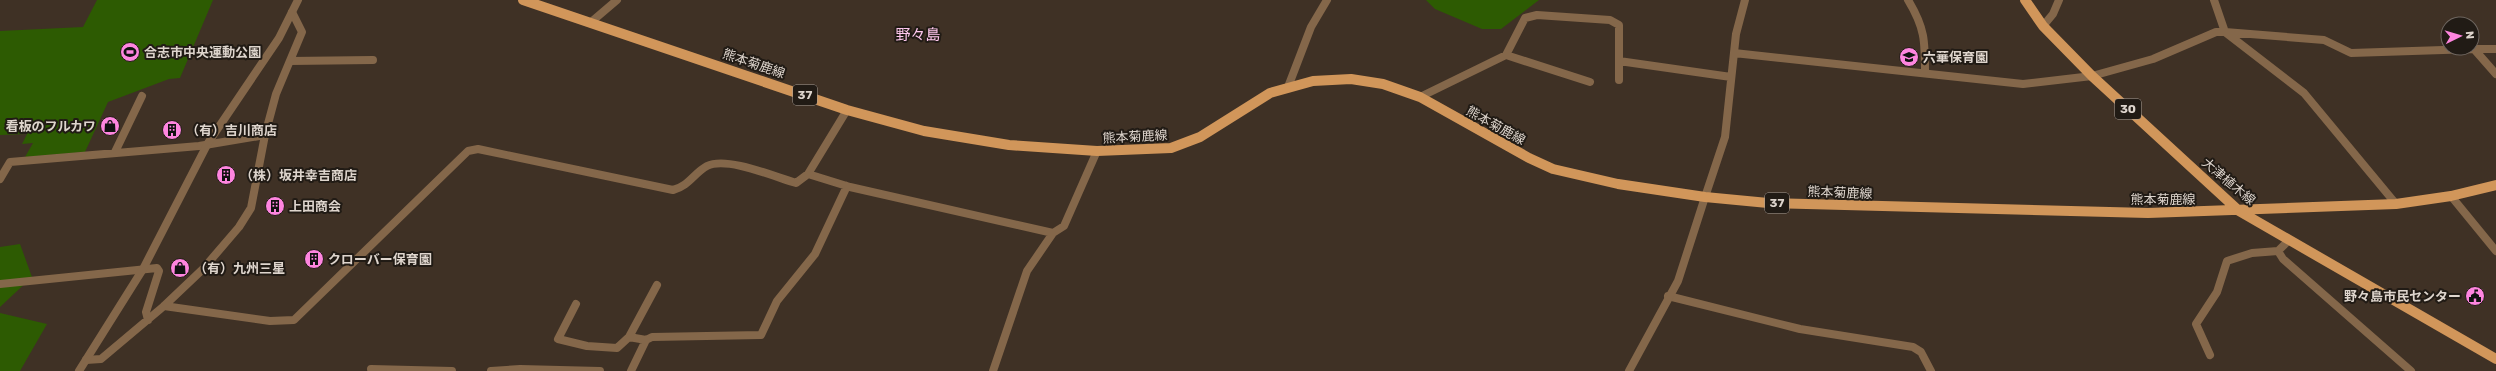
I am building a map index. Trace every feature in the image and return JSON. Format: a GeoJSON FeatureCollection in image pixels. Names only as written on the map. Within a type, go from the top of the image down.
{"type":"FeatureCollection","features":[{"type":"Feature","properties":{"kind":"main road","name":"熊本菊鹿線"},"geometry":{"type":"LineString","coordinates":[[523,0],[847,110],[924,131],[1009,145],[1097,151],[1171,148],[1200,137],[1256,101],[1288,87],[1313,81],[1351,79],[1383,84],[1420,97],[1510,148],[1553,169],[1618,184],[1705,197],[1768,203],[2148,213],[2239,211],[2396,204],[2451,196],[2496,185]]}},
{"type":"Feature","properties":{"kind":"main road","name":"大津植木線"},"geometry":{"type":"LineString","coordinates":[[2025,0],[2043,26],[2092,76],[2239,211],[2496,359]]}},
{"type":"Feature","properties":{"kind":"street"},"geometry":{"type":"LineString","coordinates":[[79,371],[142,269],[208,143],[262,65],[298,0]]}},
{"type":"Feature","properties":{"kind":"street"},"geometry":{"type":"LineString","coordinates":[[590,23],[617,0]]}},
{"type":"Feature","properties":{"kind":"street"},"geometry":{"type":"LineString","coordinates":[[1288,87],[1311,28],[1327,0]]}},
{"type":"Feature","properties":{"kind":"street"},"geometry":{"type":"LineString","coordinates":[[1631,369],[1668,296],[1678,281],[1725,137],[1737,27],[1745,0]]}},
{"type":"Feature","properties":{"kind":"street"},"geometry":{"type":"LineString","coordinates":[[1908,0],[1921,21],[1925,49],[1925,73]]}},
{"type":"Feature","properties":{"kind":"street"},"geometry":{"type":"LineString","coordinates":[[2043,26],[2053,14],[2058,0]]}},
{"type":"Feature","properties":{"kind":"street"},"geometry":{"type":"LineString","coordinates":[[2214,0],[2225,32],[2304,93],[2396,204]]}},
{"type":"Feature","properties":{"kind":"street"},"geometry":{"type":"LineString","coordinates":[[86,360],[101,360],[164,306],[203,269],[239,227],[251,208],[265,135],[276,94],[302,32],[292,12]]}},
{"type":"Feature","properties":{"kind":"street"},"geometry":{"type":"LineString","coordinates":[[1420,97],[1506,55],[1525,18],[1537,15],[1610,20],[1618,23],[1620,29],[1619,80]]}},
{"type":"Feature","properties":{"kind":"street"},"geometry":{"type":"LineString","coordinates":[[1734,54],[2024,84],[2092,76],[2153,59],[2216,32],[2324,40],[2341,50],[2351,53],[2440,50]]}},
{"type":"Feature","properties":{"kind":"street"},"geometry":{"type":"LineString","coordinates":[[2480,49],[2496,49]]}},
{"type":"Feature","properties":{"kind":"street"},"geometry":{"type":"LineString","coordinates":[[1506,55],[1590,82]]}},
{"type":"Feature","properties":{"kind":"street"},"geometry":{"type":"LineString","coordinates":[[2480,56],[2496,74]]}},
{"type":"Feature","properties":{"kind":"street"},"geometry":{"type":"LineString","coordinates":[[290,61],[373,60]]}},
{"type":"Feature","properties":{"kind":"street"},"geometry":{"type":"LineString","coordinates":[[1619,61],[1731,77]]}},
{"type":"Feature","properties":{"kind":"street"},"geometry":{"type":"LineString","coordinates":[[115,152],[142,96]]}},
{"type":"Feature","properties":{"kind":"street"},"geometry":{"type":"LineString","coordinates":[[164,306],[270,321],[294,320],[468,151],[478,149],[672,190],[686,186],[707,164],[718,162],[725,162],[792,182],[800,182],[808,174],[847,110]]}},
{"type":"Feature","properties":{"kind":"street"},"geometry":{"type":"LineString","coordinates":[[0,179],[10,162],[199,146],[208,143],[265,135]]}},
{"type":"Feature","properties":{"kind":"street"},"geometry":{"type":"LineString","coordinates":[[992,371],[1027,271],[1053,233],[1064,226],[1097,151]]}},
{"type":"Feature","properties":{"kind":"street"},"geometry":{"type":"LineString","coordinates":[[808,174],[847,186],[1053,233]]}},
{"type":"Feature","properties":{"kind":"street"},"geometry":{"type":"LineString","coordinates":[[629,337],[646,340],[652,337],[761,335],[766,328],[777,300],[815,254],[847,186]]}},
{"type":"Feature","properties":{"kind":"street"},"geometry":{"type":"LineString","coordinates":[[2451,196],[2496,251]]}},
{"type":"Feature","properties":{"kind":"street"},"geometry":{"type":"LineString","coordinates":[[2210,355],[2196,324],[2217,292],[2227,261],[2236,256],[2264,250],[2278,251],[2289,240]]}},
{"type":"Feature","properties":{"kind":"street"},"geometry":{"type":"LineString","coordinates":[[2278,251],[2283,259],[2411,371]]}},
{"type":"Feature","properties":{"kind":"street"},"geometry":{"type":"LineString","coordinates":[[0,284],[157,268],[159,271],[146,312],[148,320]]}},
{"type":"Feature","properties":{"kind":"street"},"geometry":{"type":"LineString","coordinates":[[576,304],[558,339],[587,346],[617,348],[629,337],[657,285]]}},
{"type":"Feature","properties":{"kind":"street"},"geometry":{"type":"LineString","coordinates":[[1668,296],[1800,329],[1913,347],[1922,352],[1931,371]]}},
{"type":"Feature","properties":{"kind":"street"},"geometry":{"type":"LineString","coordinates":[[631,371],[646,340]]}},
{"type":"Feature","properties":{"kind":"street"},"geometry":{"type":"LineString","coordinates":[[371,368],[452,371]]}},
{"type":"Feature","properties":{"kind":"street"},"geometry":{"type":"LineString","coordinates":[[491,371],[520,369],[600,371]]}},
{"type":"Feature","properties":{"kind":"green space"},"geometry":{"type":"Polygon","coordinates":[[[97,0],[213,0],[180,78],[169,79],[108,102],[85,152],[25,157],[33,143],[22,144],[27,134],[0,135],[0,31],[83,27],[97,0]]]}},
{"type":"Feature","properties":{"kind":"green space"},"geometry":{"type":"Polygon","coordinates":[[[1426,0],[1539,0],[1501,29],[1482,29],[1435,9],[1426,0]]]}},
{"type":"Feature","properties":{"kind":"green space"},"geometry":{"type":"Polygon","coordinates":[[[20,244],[32,277],[0,307],[0,247],[20,244]]]}},
{"type":"Feature","properties":{"kind":"green space"},"geometry":{"type":"Polygon","coordinates":[[[0,313],[47,324],[20,371],[0,371],[0,313]]]}},
{"type":"Feature","properties":{"kind":"place","name":"合志市中央運動公園"},"geometry":{"type":"Point","coordinates":[130,52]}},
{"type":"Feature","properties":{"kind":"place","name":"六華保育園"},"geometry":{"type":"Point","coordinates":[1909,57]}},
{"type":"Feature","properties":{"kind":"place","name":"看板のフルカワ"},"geometry":{"type":"Point","coordinates":[110,126]}},
{"type":"Feature","properties":{"kind":"place","name":"（有）吉川商店"},"geometry":{"type":"Point","coordinates":[172,130]}},
{"type":"Feature","properties":{"kind":"place","name":"（株）坂井幸吉商店"},"geometry":{"type":"Point","coordinates":[226,175]}},
{"type":"Feature","properties":{"kind":"place","name":"上田商会"},"geometry":{"type":"Point","coordinates":[275,206]}},
{"type":"Feature","properties":{"kind":"place","name":"クローバー保育園"},"geometry":{"type":"Point","coordinates":[314,259]}},
{"type":"Feature","properties":{"kind":"place","name":"（有）九州三星"},"geometry":{"type":"Point","coordinates":[180,268]}},
{"type":"Feature","properties":{"kind":"place","name":"野々島市民センター"},"geometry":{"type":"Point","coordinates":[2475,296]}},
{"type":"Feature","properties":{"kind":"district","name":"野々島"},"geometry":{"type":"Point","coordinates":[918,35]}}]}
